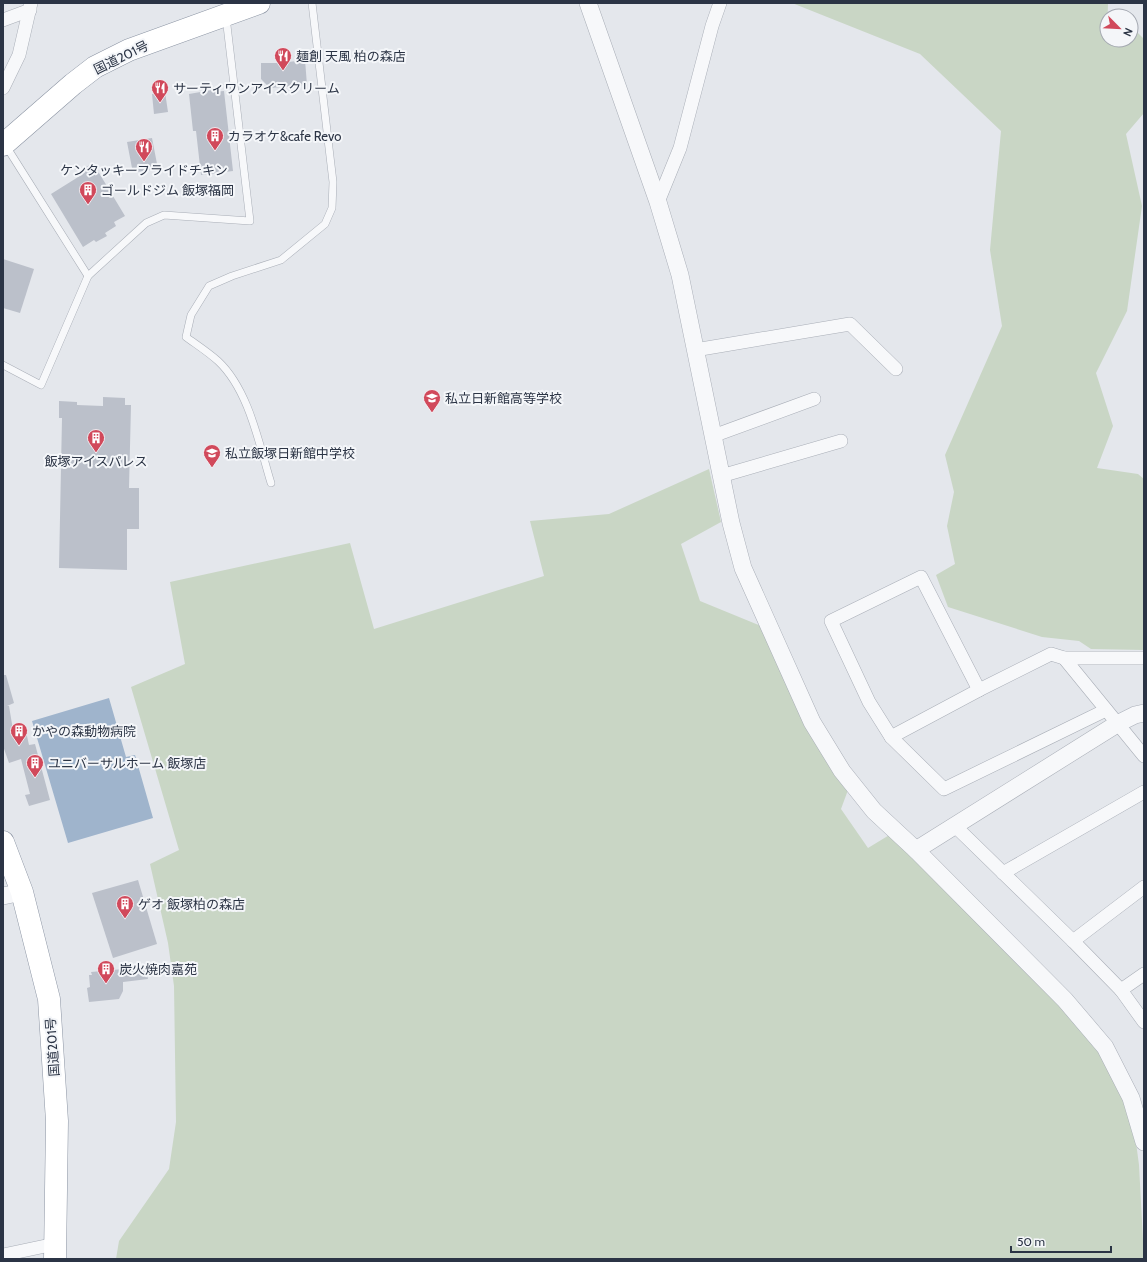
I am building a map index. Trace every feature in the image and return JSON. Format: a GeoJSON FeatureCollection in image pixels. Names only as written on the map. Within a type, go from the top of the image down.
{"type":"FeatureCollection","features":[{"type":"Feature","properties":{"kind":"highway","name":"国道201号"},"geometry":{"type":"LineString","coordinates":[[3,143],[73,84],[96,67],[129,50],[259,3]]}},
{"type":"Feature","properties":{"kind":"highway","name":"国道201号"},"geometry":{"type":"LineString","coordinates":[[3,842],[12,894],[49,999],[57,1121],[55,1252]]}},
{"type":"Feature","properties":{"kind":"street"},"geometry":{"type":"LineString","coordinates":[[588,3],[658,202],[680,275],[731,523],[743,568],[812,722],[842,771],[874,811],[916,850],[1065,1000],[1105,1047],[1131,1098],[1144,1142]]}},
{"type":"Feature","properties":{"kind":"street"},"geometry":{"type":"LineString","coordinates":[[658,202],[680,148],[712,26],[720,3]]}},
{"type":"Feature","properties":{"kind":"street"},"geometry":{"type":"LineString","coordinates":[[3,20],[31,6]]}},
{"type":"Feature","properties":{"kind":"street"},"geometry":{"type":"LineString","coordinates":[[3,88],[19,55],[31,6]]}},
{"type":"Feature","properties":{"kind":"street"},"geometry":{"type":"LineString","coordinates":[[695,350],[850,324],[896,369]]}},
{"type":"Feature","properties":{"kind":"street"},"geometry":{"type":"LineString","coordinates":[[713,436],[814,399]]}},
{"type":"Feature","properties":{"kind":"street"},"geometry":{"type":"LineString","coordinates":[[722,476],[841,441]]}},
{"type":"Feature","properties":{"kind":"street"},"geometry":{"type":"LineString","coordinates":[[979,690],[921,576],[831,621],[869,702],[891,737],[944,789],[1106,710]]}},
{"type":"Feature","properties":{"kind":"street"},"geometry":{"type":"LineString","coordinates":[[891,737],[1051,654],[1064,658],[1144,658]]}},
{"type":"Feature","properties":{"kind":"street"},"geometry":{"type":"LineString","coordinates":[[1064,658],[1144,756]]}},
{"type":"Feature","properties":{"kind":"street"},"geometry":{"type":"LineString","coordinates":[[916,850],[1117,724],[1135,715],[1144,713]]}},
{"type":"Feature","properties":{"kind":"street"},"geometry":{"type":"LineString","coordinates":[[1003,873],[1144,792]]}},
{"type":"Feature","properties":{"kind":"street"},"geometry":{"type":"LineString","coordinates":[[955,826],[1121,990],[1144,1022]]}},
{"type":"Feature","properties":{"kind":"street"},"geometry":{"type":"LineString","coordinates":[[1073,941],[1144,887]]}},
{"type":"Feature","properties":{"kind":"street"},"geometry":{"type":"LineString","coordinates":[[1121,990],[1144,974]]}},
{"type":"Feature","properties":{"kind":"street"},"geometry":{"type":"LineString","coordinates":[[3,1255],[55,1252]]}},
{"type":"Feature","properties":{"kind":"lane"},"geometry":{"type":"LineString","coordinates":[[271,483],[251,416],[240,389],[218,362],[186,337],[191,315],[210,286],[232,276],[280,260],[325,224],[332,208],[333,182],[312,3]]}},
{"type":"Feature","properties":{"kind":"lane"},"geometry":{"type":"LineString","coordinates":[[3,365],[40,385],[88,276],[146,223],[164,215],[250,220],[226,15]]}},
{"type":"Feature","properties":{"kind":"lane"},"geometry":{"type":"LineString","coordinates":[[3,143],[88,276]]}},
{"type":"Feature","properties":{"kind":"green space"},"geometry":{"type":"Polygon","coordinates":[[[792,3],[1108,3],[1108,8],[1099,8],[1099,48],[1139,48],[1139,34],[1144,39],[1144,113],[1126,134],[1142,206],[1127,311],[1096,373],[1113,426],[1097,468],[1138,474],[1144,479],[1144,650],[1091,649],[1079,641],[1042,637],[948,607],[936,575],[955,564],[947,526],[954,492],[945,455],[1002,326],[990,250],[1001,131],[920,54],[792,3]]]}},
{"type":"Feature","properties":{"kind":"green space"},"geometry":{"type":"Polygon","coordinates":[[[709,469],[721,522],[681,544],[700,601],[761,626],[848,790],[841,809],[868,848],[891,834],[1076,1023],[1098,1049],[1123,1095],[1135,1135],[1139,1165],[1144,1259],[116,1259],[119,1241],[169,1169],[176,1122],[174,986],[168,943],[150,864],[179,850],[131,687],[185,664],[170,582],[350,543],[374,629],[544,576],[530,521],[609,514],[709,469]]]}},
{"type":"Feature","properties":{"kind":"water"},"geometry":{"type":"Polygon","coordinates":[[[109,698],[126,757],[135,755],[153,818],[68,843],[32,721],[109,698]]]}},
{"type":"Feature","properties":{"kind":"building","name":"麺創 天風 柏の森店"},"geometry":{"type":"Polygon","coordinates":[[[305,60],[307,85],[270,88],[261,79],[261,63],[280,63],[305,60]]]}},
{"type":"Feature","properties":{"kind":"building","name":"カラオケ&cafe Revo"},"geometry":{"type":"Polygon","coordinates":[[[212,90],[212,92],[224,91],[233,171],[201,175],[196,131],[193,131],[189,94],[212,90]]]}},
{"type":"Feature","properties":{"kind":"building","name":"サーティワンアイスクリーム"},"geometry":{"type":"Polygon","coordinates":[[[165,92],[168,112],[154,114],[152,94],[165,92]]]}},
{"type":"Feature","properties":{"kind":"building","name":"ケンタッキーフライドチキン"},"geometry":{"type":"Polygon","coordinates":[[[152,138],[158,169],[136,172],[135,168],[132,168],[127,142],[152,138]]]}},
{"type":"Feature","properties":{"kind":"building","name":"ゴールドジム 飯塚福岡"},"geometry":{"type":"Polygon","coordinates":[[[93,163],[125,216],[114,222],[116,226],[105,233],[107,236],[96,242],[94,240],[83,247],[51,194],[83,174],[81,170],[93,163]]]}},
{"type":"Feature","properties":{"kind":"building"},"geometry":{"type":"Polygon","coordinates":[[[3,259],[34,269],[20,313],[3,308],[3,259]]]}},
{"type":"Feature","properties":{"kind":"building","name":"飯塚アイスパレス"},"geometry":{"type":"Polygon","coordinates":[[[103,397],[125,398],[125,405],[131,405],[129,488],[139,488],[139,529],[127,529],[127,570],[59,568],[62,418],[59,418],[59,401],[77,402],[77,405],[103,406],[103,397]]]}},
{"type":"Feature","properties":{"kind":"building"},"geometry":{"type":"Polygon","coordinates":[[[3,675],[6,675],[14,703],[7,706],[9,706],[13,730],[25,727],[29,745],[35,744],[50,800],[29,806],[25,795],[30,794],[21,759],[9,763],[3,746],[3,675]]]}},
{"type":"Feature","properties":{"kind":"building","name":"ゲオ 飯塚柏の森店"},"geometry":{"type":"Polygon","coordinates":[[[138,880],[157,944],[113,958],[92,893],[138,880]]]}},
{"type":"Feature","properties":{"kind":"building","name":"炭火焼肉嘉苑"},"geometry":{"type":"Polygon","coordinates":[[[145,967],[148,979],[123,982],[123,991],[119,999],[89,1002],[87,988],[90,987],[89,975],[92,975],[91,972],[145,967]]]}},
{"type":"Feature","properties":{"kind":"place","name":"麺創 天風 柏の森店"},"geometry":{"type":"Point","coordinates":[283,71]}},
{"type":"Feature","properties":{"kind":"place","name":"サーティワンアイスクリーム"},"geometry":{"type":"Point","coordinates":[160,103]}},
{"type":"Feature","properties":{"kind":"place","name":"カラオケ&cafe Revo"},"geometry":{"type":"Point","coordinates":[215,151]}},
{"type":"Feature","properties":{"kind":"place","name":"ケンタッキーフライドチキン"},"geometry":{"type":"Point","coordinates":[144,162]}},
{"type":"Feature","properties":{"kind":"place","name":"ゴールドジム 飯塚福岡"},"geometry":{"type":"Point","coordinates":[88,205]}},
{"type":"Feature","properties":{"kind":"place","name":"私立日新館高等学校"},"geometry":{"type":"Point","coordinates":[432,413]}},
{"type":"Feature","properties":{"kind":"place","name":"飯塚アイスパレス"},"geometry":{"type":"Point","coordinates":[96,453]}},
{"type":"Feature","properties":{"kind":"place","name":"私立飯塚日新館中学校"},"geometry":{"type":"Point","coordinates":[212,468]}},
{"type":"Feature","properties":{"kind":"place","name":"かやの森動物病院"},"geometry":{"type":"Point","coordinates":[19,746]}},
{"type":"Feature","properties":{"kind":"place","name":"ユニバーサルホーム 飯塚店"},"geometry":{"type":"Point","coordinates":[35,778]}},
{"type":"Feature","properties":{"kind":"place","name":"ゲオ 飯塚柏の森店"},"geometry":{"type":"Point","coordinates":[125,919]}},
{"type":"Feature","properties":{"kind":"place","name":"炭火焼肉嘉苑"},"geometry":{"type":"Point","coordinates":[106,984]}}]}
